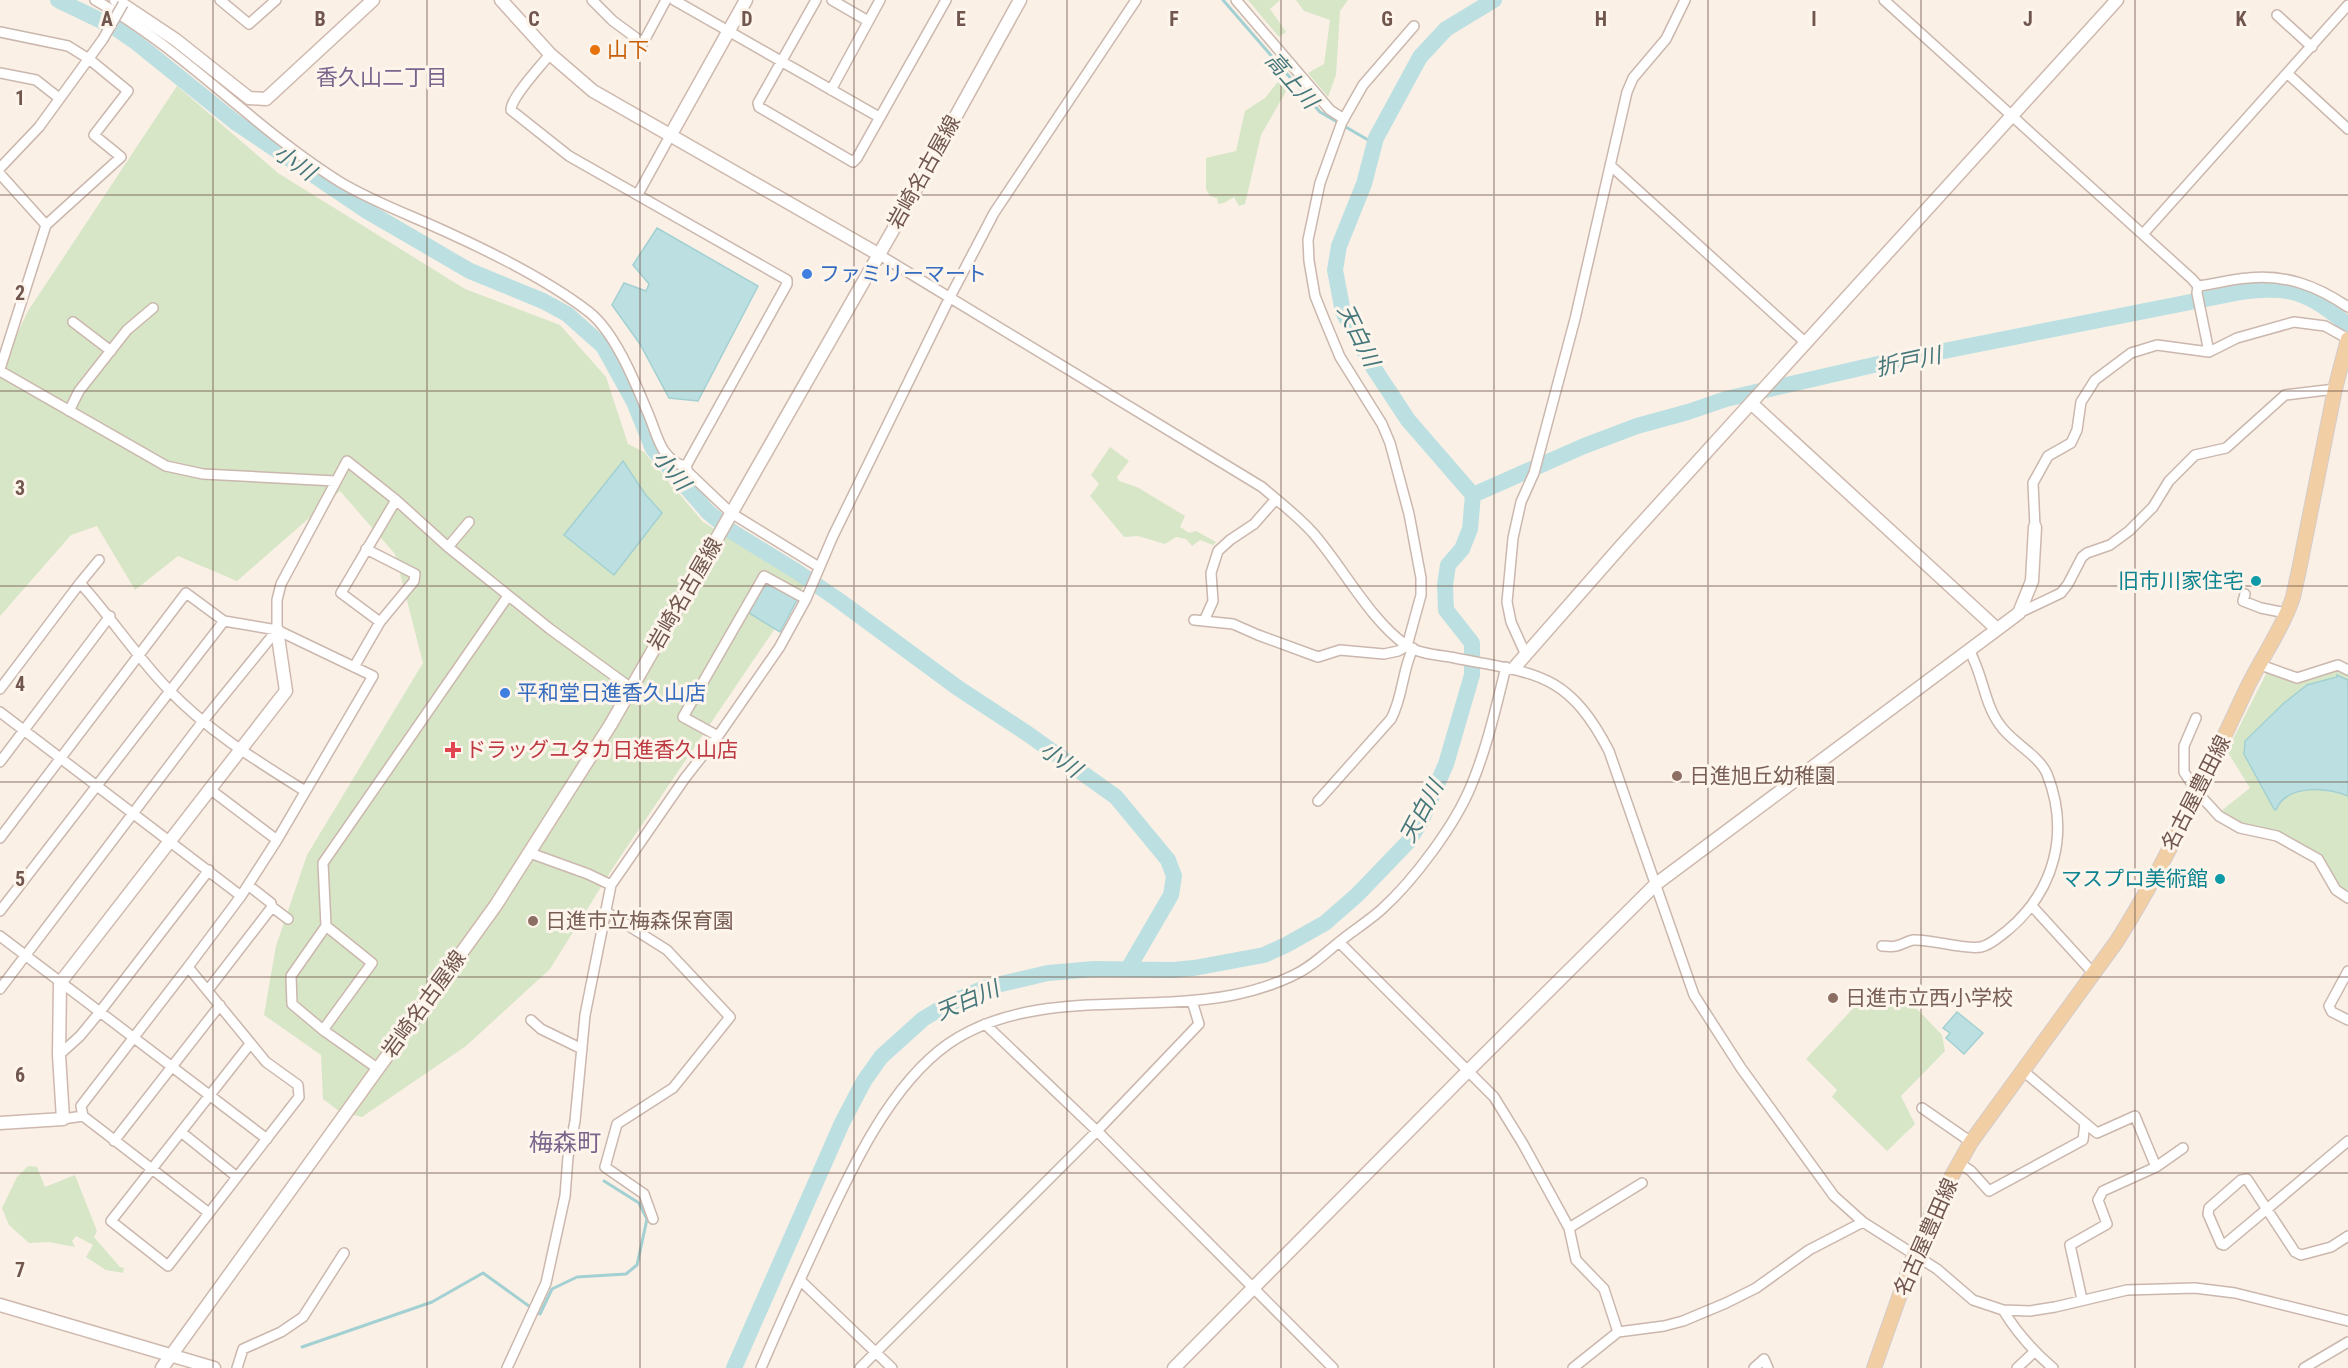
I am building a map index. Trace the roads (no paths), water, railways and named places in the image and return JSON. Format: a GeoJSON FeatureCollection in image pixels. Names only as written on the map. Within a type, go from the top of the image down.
{"type":"FeatureCollection","features":[{"type":"Feature","properties":{"kind":"main road","name":"名古屋豊田線"},"geometry":{"type":"LineString","coordinates":[[1874,1368],[1914,1255],[1936,1204],[1971,1142],[2137,910],[2258,664],[2286,613],[2301,560],[2348,341]]}},
{"type":"Feature","properties":{"kind":"street"},"geometry":{"type":"LineString","coordinates":[[95,0],[121,4],[176,40],[249,98],[266,99],[373,0]]}},
{"type":"Feature","properties":{"kind":"street"},"geometry":{"type":"LineString","coordinates":[[220,0],[249,24],[276,0]]}},
{"type":"Feature","properties":{"kind":"street"},"geometry":{"type":"LineString","coordinates":[[501,0],[550,54],[593,91],[878,254],[1262,487],[1313,532],[1354,589],[1385,625],[1410,647],[1510,668],[1559,686],[1586,712],[1609,751],[1694,995],[1742,1068],[1834,1196],[1863,1222],[1937,1269],[1973,1300],[2003,1310],[2030,1311],[2055,1307],[2127,1290],[2195,1288],[2235,1293],[2348,1321]]}},
{"type":"Feature","properties":{"kind":"street"},"geometry":{"type":"LineString","coordinates":[[592,0],[613,21],[643,43],[666,0]]}},
{"type":"Feature","properties":{"kind":"street"},"geometry":{"type":"LineString","coordinates":[[674,0],[879,117]]}},
{"type":"Feature","properties":{"kind":"street"},"geometry":{"type":"LineString","coordinates":[[638,194],[746,0]]}},
{"type":"Feature","properties":{"kind":"street"},"geometry":{"type":"LineString","coordinates":[[816,0],[758,103],[759,107],[853,162],[946,0]]}},
{"type":"Feature","properties":{"kind":"street"},"geometry":{"type":"LineString","coordinates":[[832,0],[868,21]]}},
{"type":"Feature","properties":{"kind":"street"},"geometry":{"type":"LineString","coordinates":[[831,90],[880,0]]}},
{"type":"Feature","properties":{"kind":"street","name":"岩崎名古屋線"},"geometry":{"type":"LineString","coordinates":[[162,1368],[496,904],[530,853],[631,688],[718,537],[1020,0]]}},
{"type":"Feature","properties":{"kind":"street"},"geometry":{"type":"LineString","coordinates":[[1236,0],[1342,124]]}},
{"type":"Feature","properties":{"kind":"street"},"geometry":{"type":"LineString","coordinates":[[1525,653],[1511,622],[1508,602],[1513,538],[1521,502],[1534,473],[1575,319],[1623,103],[1633,78],[1666,39],[1685,0]]}},
{"type":"Feature","properties":{"kind":"street"},"geometry":{"type":"LineString","coordinates":[[1884,0],[2143,234],[2198,290],[2209,352]]}},
{"type":"Feature","properties":{"kind":"street"},"geometry":{"type":"LineString","coordinates":[[761,1368],[837,1200],[865,1145],[909,1081],[935,1054],[984,1024],[1031,1011],[1092,1004],[1222,999],[1272,984],[1310,966],[1382,909],[1401,890],[1458,814],[1471,786],[1510,668],[2117,0]]}},
{"type":"Feature","properties":{"kind":"street"},"geometry":{"type":"LineString","coordinates":[[507,1368],[546,1283],[565,1196],[585,1014],[611,885],[779,648],[808,595],[950,297],[994,213],[1132,1]]}},
{"type":"Feature","properties":{"kind":"street"},"geometry":{"type":"LineString","coordinates":[[0,168],[39,127],[103,39],[121,4]]}},
{"type":"Feature","properties":{"kind":"street"},"geometry":{"type":"LineString","coordinates":[[121,4],[280,141],[339,182],[369,199],[490,253],[559,292],[591,314],[614,343],[664,451],[678,465],[686,466]]}},
{"type":"Feature","properties":{"kind":"street"},"geometry":{"type":"LineString","coordinates":[[2143,234],[2348,5]]}},
{"type":"Feature","properties":{"kind":"street"},"geometry":{"type":"LineString","coordinates":[[2277,15],[2312,47]]}},
{"type":"Feature","properties":{"kind":"street"},"geometry":{"type":"LineString","coordinates":[[1318,801],[1391,719],[1397,708],[1421,595],[1421,578],[1409,514],[1390,443],[1382,424],[1340,357],[1330,335],[1315,296],[1308,240],[1320,183],[1342,124],[1363,85],[1414,26]]}},
{"type":"Feature","properties":{"kind":"street"},"geometry":{"type":"LineString","coordinates":[[0,32],[68,46],[128,91],[94,135],[122,157],[46,225],[0,370],[166,466],[203,474],[335,481]]}},
{"type":"Feature","properties":{"kind":"street"},"geometry":{"type":"LineString","coordinates":[[550,54],[511,106],[511,110],[569,156],[787,280],[787,284],[749,355],[686,466],[688,472],[729,516],[818,571]]}},
{"type":"Feature","properties":{"kind":"street"},"geometry":{"type":"LineString","coordinates":[[0,73],[36,80],[59,98]]}},
{"type":"Feature","properties":{"kind":"street"},"geometry":{"type":"LineString","coordinates":[[2288,74],[2348,129]]}},
{"type":"Feature","properties":{"kind":"street"},"geometry":{"type":"LineString","coordinates":[[1610,165],[1806,343]]}},
{"type":"Feature","properties":{"kind":"street"},"geometry":{"type":"LineString","coordinates":[[0,174],[46,225]]}},
{"type":"Feature","properties":{"kind":"street"},"geometry":{"type":"LineString","coordinates":[[2198,290],[2247,278],[2292,279],[2334,297],[2348,307]]}},
{"type":"Feature","properties":{"kind":"street"},"geometry":{"type":"LineString","coordinates":[[69,411],[79,391],[127,330],[153,308]]}},
{"type":"Feature","properties":{"kind":"street"},"geometry":{"type":"LineString","coordinates":[[72,322],[111,351]]}},
{"type":"Feature","properties":{"kind":"street"},"geometry":{"type":"LineString","coordinates":[[2019,613],[2032,581],[2035,527],[2033,483],[2048,456],[2071,443],[2077,430],[2081,402],[2095,380],[2131,353],[2157,345],[2209,352],[2237,338],[2294,322],[2325,326],[2348,341]]}},
{"type":"Feature","properties":{"kind":"street"},"geometry":{"type":"LineString","coordinates":[[1174,1368],[1656,884],[2019,613],[2061,593],[2082,557],[2110,545],[2129,531],[2153,507],[2169,481],[2195,455],[2226,448],[2285,395],[2336,389]]}},
{"type":"Feature","properties":{"kind":"street"},"geometry":{"type":"LineString","coordinates":[[1752,403],[1997,629]]}},
{"type":"Feature","properties":{"kind":"street"},"geometry":{"type":"LineString","coordinates":[[63,1119],[59,1055],[60,983],[286,691],[277,630],[277,600],[281,584],[347,461],[508,596],[631,688]]}},
{"type":"Feature","properties":{"kind":"street"},"geometry":{"type":"LineString","coordinates":[[1276,499],[1254,524],[1218,551],[1210,573],[1213,601],[1199,620],[1233,624],[1258,636],[1318,657],[1340,650],[1361,654],[1384,654],[1410,647]]}},
{"type":"Feature","properties":{"kind":"street"},"geometry":{"type":"LineString","coordinates":[[380,622],[341,593],[396,500]]}},
{"type":"Feature","properties":{"kind":"street"},"geometry":{"type":"LineString","coordinates":[[448,547],[469,522]]}},
{"type":"Feature","properties":{"kind":"street"},"geometry":{"type":"LineString","coordinates":[[354,667],[380,622],[414,581],[415,574],[366,549]]}},
{"type":"Feature","properties":{"kind":"street"},"geometry":{"type":"LineString","coordinates":[[0,689],[99,560]]}},
{"type":"Feature","properties":{"kind":"street"},"geometry":{"type":"LineString","coordinates":[[718,736],[683,717],[764,576],[808,595]]}},
{"type":"Feature","properties":{"kind":"street"},"geometry":{"type":"LineString","coordinates":[[80,583],[110,616],[137,656],[170,691],[241,751],[305,791]]}},
{"type":"Feature","properties":{"kind":"street"},"geometry":{"type":"LineString","coordinates":[[0,838],[186,593],[224,621],[277,630],[373,676],[242,896],[81,1106],[83,1116],[209,1213]]}},
{"type":"Feature","properties":{"kind":"street"},"geometry":{"type":"LineString","coordinates":[[2245,594],[2243,601],[2261,608],[2286,613]]}},
{"type":"Feature","properties":{"kind":"street"},"geometry":{"type":"LineString","coordinates":[[377,1068],[323,1030],[292,1004],[291,976],[326,926],[323,863],[508,596]]}},
{"type":"Feature","properties":{"kind":"street"},"geometry":{"type":"LineString","coordinates":[[0,762],[110,616]]}},
{"type":"Feature","properties":{"kind":"street"},"geometry":{"type":"LineString","coordinates":[[0,911],[224,621]]}},
{"type":"Feature","properties":{"kind":"street"},"geometry":{"type":"LineString","coordinates":[[0,989],[203,721],[277,630]]}},
{"type":"Feature","properties":{"kind":"street"},"geometry":{"type":"LineString","coordinates":[[1882,946],[1896,946],[1912,940],[1981,947],[1994,941],[2032,906],[2041,894],[2053,860],[2058,812],[2046,771],[2001,727],[1990,710],[1978,665],[1969,650]]}},
{"type":"Feature","properties":{"kind":"street"},"geometry":{"type":"LineString","coordinates":[[2258,664],[2297,678],[2338,665],[2348,670]]}},
{"type":"Feature","properties":{"kind":"street"},"geometry":{"type":"LineString","coordinates":[[0,711],[242,896]]}},
{"type":"Feature","properties":{"kind":"street"},"geometry":{"type":"LineString","coordinates":[[2196,718],[2184,746],[2184,772],[2197,792],[2219,816],[2240,828],[2277,836],[2318,859],[2336,890],[2348,898]]}},
{"type":"Feature","properties":{"kind":"street"},"geometry":{"type":"LineString","coordinates":[[211,790],[277,840]]}},
{"type":"Feature","properties":{"kind":"street"},"geometry":{"type":"LineString","coordinates":[[530,853],[611,885]]}},
{"type":"Feature","properties":{"kind":"street"},"geometry":{"type":"LineString","coordinates":[[59,1055],[80,1036],[99,1013],[209,870]]}},
{"type":"Feature","properties":{"kind":"street"},"geometry":{"type":"LineString","coordinates":[[248,885],[288,919]]}},
{"type":"Feature","properties":{"kind":"street"},"geometry":{"type":"LineString","coordinates":[[2032,906],[2093,973]]}},
{"type":"Feature","properties":{"kind":"street"},"geometry":{"type":"LineString","coordinates":[[208,990],[272,907]]}},
{"type":"Feature","properties":{"kind":"street"},"geometry":{"type":"LineString","coordinates":[[605,911],[667,950],[730,1017],[673,1088],[617,1124],[605,1167],[644,1194],[653,1219]]}},
{"type":"Feature","properties":{"kind":"street"},"geometry":{"type":"LineString","coordinates":[[323,1030],[372,963],[326,926]]}},
{"type":"Feature","properties":{"kind":"street"},"geometry":{"type":"LineString","coordinates":[[0,936],[267,1139]]}},
{"type":"Feature","properties":{"kind":"street"},"geometry":{"type":"LineString","coordinates":[[1339,942],[1494,1097],[1523,1144],[1569,1228],[1576,1260],[1604,1289],[1618,1332]]}},
{"type":"Feature","properties":{"kind":"street"},"geometry":{"type":"LineString","coordinates":[[188,966],[266,1062],[298,1085],[299,1097],[168,1266],[111,1221],[250,1044]]}},
{"type":"Feature","properties":{"kind":"street"},"geometry":{"type":"LineString","coordinates":[[2348,971],[2329,1006],[2332,1012],[2348,1020]]}},
{"type":"Feature","properties":{"kind":"street"},"geometry":{"type":"LineString","coordinates":[[860,1368],[1097,1131],[1199,1024],[1192,1001]]}},
{"type":"Feature","properties":{"kind":"street"},"geometry":{"type":"LineString","coordinates":[[114,1140],[220,1005]]}},
{"type":"Feature","properties":{"kind":"street"},"geometry":{"type":"LineString","coordinates":[[531,1020],[541,1029],[582,1049]]}},
{"type":"Feature","properties":{"kind":"street"},"geometry":{"type":"LineString","coordinates":[[984,1024],[1097,1131],[1333,1368]]}},
{"type":"Feature","properties":{"kind":"street"},"geometry":{"type":"LineString","coordinates":[[2022,1070],[2097,1133],[2135,1116],[2156,1167]]}},
{"type":"Feature","properties":{"kind":"street"},"geometry":{"type":"LineString","coordinates":[[1922,1108],[1971,1142]]}},
{"type":"Feature","properties":{"kind":"street"},"geometry":{"type":"LineString","coordinates":[[0,1124],[83,1116]]}},
{"type":"Feature","properties":{"kind":"street"},"geometry":{"type":"LineString","coordinates":[[1959,1163],[1971,1171],[1989,1191],[2083,1140],[2085,1123]]}},
{"type":"Feature","properties":{"kind":"street"},"geometry":{"type":"LineString","coordinates":[[181,1132],[237,1177]]}},
{"type":"Feature","properties":{"kind":"street"},"geometry":{"type":"LineString","coordinates":[[2348,1141],[2267,1210],[2224,1245],[2221,1244],[2208,1214],[2209,1208],[2241,1180],[2247,1179],[2267,1210],[2295,1252],[2301,1255],[2331,1247],[2348,1236]]}},
{"type":"Feature","properties":{"kind":"street"},"geometry":{"type":"LineString","coordinates":[[2082,1299],[2070,1245],[2104,1228],[2107,1224],[2098,1200],[2103,1191],[2156,1167],[2183,1148]]}},
{"type":"Feature","properties":{"kind":"street"},"geometry":{"type":"LineString","coordinates":[[1569,1228],[1642,1183]]}},
{"type":"Feature","properties":{"kind":"street"},"geometry":{"type":"LineString","coordinates":[[1573,1368],[1618,1332],[1683,1321],[1726,1303],[1756,1288],[1809,1250],[1863,1222]]}},
{"type":"Feature","properties":{"kind":"street"},"geometry":{"type":"LineString","coordinates":[[237,1368],[243,1349],[281,1332],[303,1317],[344,1253]]}},
{"type":"Feature","properties":{"kind":"street"},"geometry":{"type":"LineString","coordinates":[[800,1280],[892,1368]]}},
{"type":"Feature","properties":{"kind":"street"},"geometry":{"type":"LineString","coordinates":[[0,1305],[170,1357],[214,1368]]}},
{"type":"Feature","properties":{"kind":"street"},"geometry":{"type":"LineString","coordinates":[[2003,1310],[2014,1330],[2053,1368]]}},
{"type":"Feature","properties":{"kind":"street"},"geometry":{"type":"LineString","coordinates":[[2304,1368],[2348,1342]]}},
{"type":"Feature","properties":{"kind":"street"},"geometry":{"type":"LineString","coordinates":[[2017,1368],[2034,1352]]}},
{"type":"Feature","properties":{"kind":"street"},"geometry":{"type":"LineString","coordinates":[[1754,1368],[1764,1359],[1768,1368]]}},
{"type":"Feature","properties":{"kind":"water"},"geometry":{"type":"Polygon","coordinates":[[[657,228],[758,286],[698,401],[669,398],[640,344],[612,305],[624,283],[646,291],[649,284],[633,265],[657,228]]]}},
{"type":"Feature","properties":{"kind":"water"},"geometry":{"type":"Polygon","coordinates":[[[623,461],[645,494],[662,513],[614,575],[564,535],[623,461]]]}},
{"type":"Feature","properties":{"kind":"water"},"geometry":{"type":"Polygon","coordinates":[[[766,580],[797,600],[780,632],[749,613],[766,580]]]}},
{"type":"Feature","properties":{"kind":"water"},"geometry":{"type":"Polygon","coordinates":[[[2337,675],[2348,680],[2348,796],[2329,791],[2308,790],[2289,795],[2281,801],[2276,810],[2244,754],[2245,741],[2284,703],[2307,685],[2337,677],[2337,675]]]}},
{"type":"Feature","properties":{"kind":"water"},"geometry":{"type":"Polygon","coordinates":[[[1957,1012],[1983,1033],[1964,1054],[1946,1038],[1950,1033],[1943,1028],[1957,1012]]]}},
{"type":"Feature","properties":{"kind":"waterway","name":"小川"},"geometry":{"type":"LineString","coordinates":[[58,0],[114,27],[235,122],[367,211],[470,271],[543,301],[567,314],[603,346],[634,402],[653,449],[708,512],[731,531],[837,599],[958,688],[1028,734],[1116,797],[1168,860],[1174,876],[1171,895],[1128,969]]}},
{"type":"Feature","properties":{"kind":"waterway","name":"高上川"},"geometry":{"type":"LineString","coordinates":[[1223,0],[1320,112],[1375,144]]}},
{"type":"Feature","properties":{"kind":"waterway","name":"天白川"},"geometry":{"type":"LineString","coordinates":[[734,1368],[842,1123],[864,1081],[881,1057],[923,1019],[948,1004],[984,988],[1048,973],[1094,969],[1173,970],[1264,955],[1325,923],[1357,895],[1408,842],[1421,821],[1446,764],[1472,675],[1472,643],[1446,610],[1445,585],[1448,565],[1462,549],[1470,529],[1473,495],[1408,420],[1373,367],[1343,312],[1335,270],[1339,246],[1364,184],[1376,138],[1420,57],[1446,29],[1494,0]]}},
{"type":"Feature","properties":{"kind":"waterway","name":"折戸川"},"geometry":{"type":"LineString","coordinates":[[1473,495],[1584,446],[1637,426],[1726,399],[1878,364],[2241,292],[2274,290],[2299,294],[2322,305],[2348,325]]}},
{"type":"Feature","properties":{"kind":"waterway"},"geometry":{"type":"LineString","coordinates":[[302,1347],[432,1302],[483,1273],[540,1314],[552,1289],[577,1277],[626,1274],[637,1265],[647,1219],[639,1203],[604,1181]]}},
{"type":"Feature","properties":{"kind":"place","name":"山下"},"geometry":{"type":"Point","coordinates":[595,50]}},
{"type":"Feature","properties":{"kind":"place","name":"ファミリーマート"},"geometry":{"type":"Point","coordinates":[807,274]}},
{"type":"Feature","properties":{"kind":"place","name":"旧市川家住宅"},"geometry":{"type":"Point","coordinates":[2256,581]}},
{"type":"Feature","properties":{"kind":"place","name":"平和堂日進香久山店"},"geometry":{"type":"Point","coordinates":[505,693]}},
{"type":"Feature","properties":{"kind":"place","name":"ドラッグユタカ日進香久山店"},"geometry":{"type":"Point","coordinates":[453,750]}},
{"type":"Feature","properties":{"kind":"place","name":"日進旭丘幼稚園"},"geometry":{"type":"Point","coordinates":[1677,776]}},
{"type":"Feature","properties":{"kind":"place","name":"マスプロ美術館"},"geometry":{"type":"Point","coordinates":[2220,879]}},
{"type":"Feature","properties":{"kind":"place","name":"日進市立梅森保育園"},"geometry":{"type":"Point","coordinates":[533,921]}},
{"type":"Feature","properties":{"kind":"place","name":"日進市立西小学校"},"geometry":{"type":"Point","coordinates":[1833,998]}},
{"type":"Feature","properties":{"kind":"district","name":"香久山二丁目"},"geometry":{"type":"Point","coordinates":[382,77]}},
{"type":"Feature","properties":{"kind":"district","name":"梅森町"},"geometry":{"type":"Point","coordinates":[565,1143]}}]}
